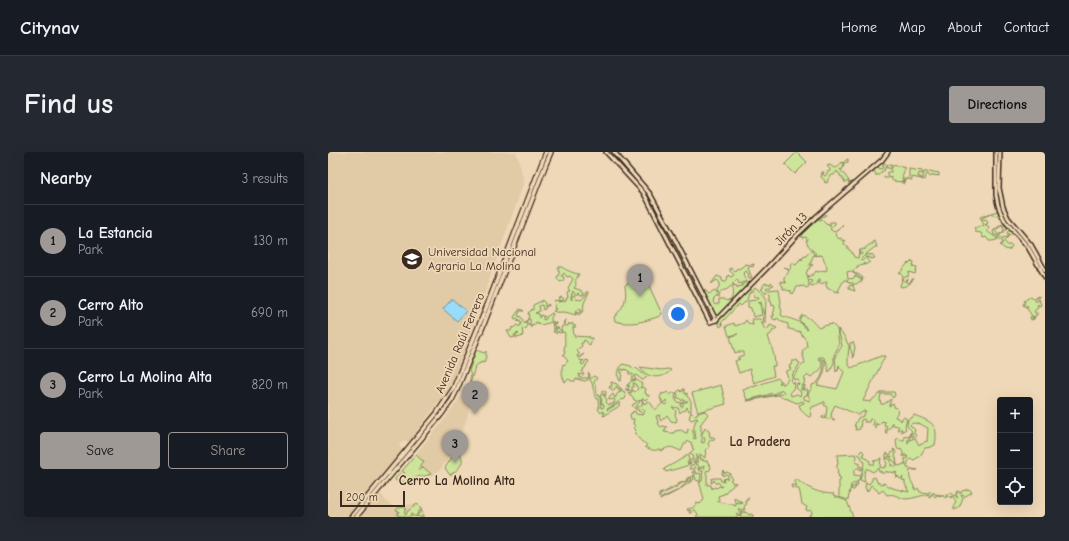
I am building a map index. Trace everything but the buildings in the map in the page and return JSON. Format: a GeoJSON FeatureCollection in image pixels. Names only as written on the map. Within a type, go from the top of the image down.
{"type":"FeatureCollection","features":[{"type":"Feature","properties":{"kind":"main road","name":"Avenida Raúl Ferrero"},"geometry":{"type":"LineString","coordinates":[[356,517],[441,415],[454,396],[466,371],[487,318],[544,163],[546,152]]}},
{"type":"Feature","properties":{"kind":"main road","name":"Avenida Raúl Ferrero"},"geometry":{"type":"LineString","coordinates":[[351,517],[437,413],[453,389],[544,163],[551,152]]}},
{"type":"Feature","properties":{"kind":"street","name":"Jirón 13"},"geometry":{"type":"LineString","coordinates":[[606,152],[643,192],[710,322],[716,320],[797,235],[882,160],[888,152]]}},
{"type":"Feature","properties":{"kind":"street"},"geometry":{"type":"LineString","coordinates":[[614,152],[650,194],[716,320]]}},
{"type":"Feature","properties":{"kind":"street"},"geometry":{"type":"LineString","coordinates":[[996,152],[996,195],[998,205],[1005,221],[1028,247],[1045,277]]}},
{"type":"Feature","properties":{"kind":"street"},"geometry":{"type":"LineString","coordinates":[[1000,152],[999,188],[1002,207],[1008,218],[1031,245],[1045,270]]}},
{"type":"Feature","properties":{"kind":"shaded area","name":"Universidad Nacional Agraria La Molina"},"geometry":{"type":"Polygon","coordinates":[[[328,152],[516,152],[518,158],[524,182],[457,371],[445,394],[409,442],[404,440],[399,445],[402,450],[375,487],[387,502],[395,507],[419,504],[425,517],[328,517],[328,152]]]}},
{"type":"Feature","properties":{"kind":"shaded area"},"geometry":{"type":"Polygon","coordinates":[[[467,387],[470,404],[467,418],[463,429],[453,441],[453,451],[440,470],[432,476],[420,476],[406,482],[396,481],[395,479],[445,419],[467,387]]]}},
{"type":"Feature","properties":{"kind":"green space"},"geometry":{"type":"Polygon","coordinates":[[[797,152],[807,162],[795,174],[785,164],[797,152]]]}},
{"type":"Feature","properties":{"kind":"green space"},"geometry":{"type":"Polygon","coordinates":[[[848,159],[848,162],[843,164],[842,170],[840,169],[850,183],[854,182],[850,186],[848,181],[845,183],[837,171],[828,179],[827,183],[824,182],[825,181],[821,177],[822,172],[824,172],[823,175],[825,176],[827,172],[830,171],[827,166],[830,165],[837,168],[842,162],[843,163],[848,159]]]}},
{"type":"Feature","properties":{"kind":"green space"},"geometry":{"type":"Polygon","coordinates":[[[884,163],[891,165],[891,168],[893,165],[906,168],[902,179],[907,180],[901,181],[906,182],[904,182],[904,184],[902,182],[893,181],[891,179],[892,177],[884,178],[884,176],[886,177],[888,175],[886,173],[891,172],[891,169],[886,168],[886,166],[884,169],[885,170],[879,175],[875,175],[876,174],[874,171],[872,172],[878,167],[882,169],[882,164],[884,163]]]}},
{"type":"Feature","properties":{"kind":"green space"},"geometry":{"type":"Polygon","coordinates":[[[909,169],[922,171],[924,174],[925,171],[927,171],[927,173],[929,171],[939,173],[939,176],[933,175],[930,177],[927,174],[924,180],[912,177],[912,180],[908,179],[909,169]],[[919,173],[918,177],[921,177],[921,179],[923,178],[923,174],[919,173]]]}},
{"type":"Feature","properties":{"kind":"green space"},"geometry":{"type":"Polygon","coordinates":[[[997,211],[999,214],[996,216],[991,214],[982,218],[983,220],[986,219],[988,223],[985,225],[989,228],[987,231],[998,238],[997,240],[989,241],[986,237],[983,238],[981,233],[975,232],[974,229],[984,225],[980,217],[997,211]]]}},
{"type":"Feature","properties":{"kind":"green space"},"geometry":{"type":"Polygon","coordinates":[[[823,213],[826,215],[820,218],[823,213]]]}},
{"type":"Feature","properties":{"kind":"green space"},"geometry":{"type":"Polygon","coordinates":[[[817,218],[820,220],[820,218],[830,227],[830,222],[835,222],[830,229],[834,232],[842,225],[843,226],[835,234],[839,239],[842,239],[842,241],[846,240],[844,244],[848,247],[854,257],[858,258],[859,252],[860,255],[862,254],[862,252],[859,251],[860,250],[865,250],[865,248],[873,244],[875,241],[877,247],[866,254],[872,254],[875,258],[867,258],[865,255],[860,260],[862,261],[866,257],[870,262],[865,265],[864,263],[864,265],[857,266],[858,268],[853,270],[853,272],[863,278],[862,281],[862,279],[850,271],[847,272],[848,279],[855,278],[855,276],[862,282],[854,284],[853,286],[855,291],[849,289],[849,286],[853,285],[852,282],[850,284],[849,282],[848,283],[847,280],[844,280],[838,291],[840,292],[839,293],[827,288],[827,281],[819,284],[820,279],[818,283],[816,282],[817,284],[812,286],[810,285],[812,281],[808,280],[808,288],[804,286],[797,287],[793,294],[791,293],[791,290],[783,289],[780,281],[786,283],[784,281],[784,277],[789,271],[784,267],[789,270],[791,268],[791,263],[794,263],[795,265],[797,264],[801,258],[802,260],[803,257],[806,256],[811,250],[814,254],[809,266],[811,264],[813,265],[808,269],[806,274],[808,275],[807,278],[813,275],[816,271],[827,270],[823,256],[820,256],[819,254],[817,256],[814,255],[816,254],[808,244],[806,237],[800,237],[804,229],[817,218]]]}},
{"type":"Feature","properties":{"kind":"green space"},"geometry":{"type":"Polygon","coordinates":[[[1002,224],[1003,225],[995,230],[998,235],[1003,232],[1004,228],[1002,227],[1005,225],[1008,228],[999,236],[1003,239],[1009,234],[1007,233],[1009,230],[1012,233],[1004,241],[1008,246],[1010,244],[1012,246],[1009,250],[1000,245],[1003,242],[998,238],[998,236],[994,235],[993,231],[1002,224]]]}},
{"type":"Feature","properties":{"kind":"green space"},"geometry":{"type":"Polygon","coordinates":[[[912,261],[914,262],[913,267],[917,268],[915,274],[909,272],[908,277],[906,276],[903,280],[905,282],[908,279],[907,282],[909,283],[912,279],[914,279],[911,282],[905,286],[901,287],[903,277],[901,273],[899,274],[908,263],[909,264],[912,261]]]}},
{"type":"Feature","properties":{"kind":"green space"},"geometry":{"type":"Polygon","coordinates":[[[745,264],[754,264],[753,267],[751,266],[748,268],[752,278],[749,278],[746,271],[743,274],[746,281],[740,284],[738,283],[739,281],[737,279],[732,283],[734,284],[721,292],[718,298],[717,296],[713,302],[715,305],[719,304],[719,299],[727,301],[731,300],[734,285],[737,286],[737,289],[747,282],[750,284],[716,319],[704,293],[705,290],[709,294],[715,291],[718,294],[717,290],[720,283],[717,280],[711,284],[717,276],[722,278],[722,281],[725,282],[728,275],[731,277],[734,275],[730,271],[730,268],[735,271],[737,268],[742,267],[745,264]]]}},
{"type":"Feature","properties":{"kind":"green space"},"geometry":{"type":"Polygon","coordinates":[[[558,267],[562,267],[570,272],[579,274],[574,288],[580,290],[584,293],[584,295],[578,293],[576,295],[573,291],[571,296],[572,300],[572,296],[574,295],[577,300],[581,300],[587,292],[589,292],[584,303],[583,311],[579,315],[576,313],[581,312],[580,308],[575,312],[576,315],[566,312],[553,311],[557,309],[554,308],[555,300],[558,301],[559,298],[562,297],[564,299],[558,302],[565,301],[568,296],[568,291],[570,291],[568,288],[573,279],[570,276],[567,277],[564,273],[561,276],[564,278],[563,281],[560,282],[557,278],[560,271],[558,270],[558,267]]]}},
{"type":"Feature","properties":{"kind":"green space"},"geometry":{"type":"Polygon","coordinates":[[[644,275],[662,314],[655,318],[638,322],[626,323],[615,321],[614,317],[621,309],[625,299],[625,285],[644,275]]]}},
{"type":"Feature","properties":{"kind":"green space"},"geometry":{"type":"Polygon","coordinates":[[[771,282],[774,285],[770,288],[766,288],[768,290],[779,290],[782,316],[801,323],[807,330],[799,320],[802,315],[810,319],[819,328],[832,324],[837,329],[839,345],[834,355],[834,363],[829,372],[826,360],[823,357],[819,357],[818,359],[819,360],[821,358],[822,362],[820,370],[811,377],[808,375],[803,380],[806,380],[801,390],[805,385],[804,390],[808,390],[807,395],[804,396],[804,399],[810,401],[808,395],[812,389],[812,385],[821,378],[823,371],[823,359],[825,360],[824,370],[821,380],[817,385],[837,389],[844,372],[839,365],[838,371],[837,370],[836,372],[835,356],[842,346],[838,329],[844,336],[850,348],[850,343],[853,342],[855,347],[853,358],[849,347],[848,364],[851,368],[881,356],[885,356],[863,401],[871,402],[881,392],[894,392],[895,395],[893,398],[890,394],[881,394],[881,404],[884,404],[891,399],[889,406],[893,403],[897,410],[895,417],[901,421],[903,417],[907,419],[905,426],[906,429],[901,432],[902,429],[898,430],[898,426],[891,423],[892,426],[888,429],[886,434],[885,432],[887,426],[884,425],[885,422],[882,421],[877,425],[876,423],[876,429],[873,426],[874,420],[870,419],[869,422],[864,422],[864,419],[861,420],[860,429],[855,430],[856,426],[854,426],[858,418],[863,416],[866,411],[858,415],[835,405],[831,417],[835,420],[822,418],[826,416],[827,407],[824,405],[825,402],[812,407],[810,413],[812,413],[811,417],[809,417],[803,412],[799,405],[804,403],[803,401],[797,403],[778,395],[747,401],[782,394],[784,392],[781,389],[773,394],[747,400],[743,390],[778,378],[780,384],[780,381],[782,381],[782,384],[784,384],[788,379],[785,372],[791,369],[789,366],[791,365],[792,361],[797,360],[800,363],[793,373],[791,382],[795,383],[790,392],[791,396],[797,394],[800,396],[801,392],[796,388],[797,383],[799,385],[798,380],[794,380],[793,377],[805,363],[802,351],[807,347],[806,340],[799,331],[796,332],[788,329],[788,324],[782,322],[782,320],[781,321],[777,318],[776,320],[773,319],[772,316],[774,316],[773,314],[775,307],[774,305],[772,306],[771,300],[769,301],[770,293],[766,292],[766,294],[761,289],[765,283],[770,285],[771,282]]]}},
{"type":"Feature","properties":{"kind":"green space"},"geometry":{"type":"Polygon","coordinates":[[[755,287],[766,298],[765,324],[763,323],[764,316],[761,302],[758,303],[760,303],[762,315],[753,317],[751,308],[748,307],[748,301],[757,300],[759,297],[754,297],[753,290],[755,287]]]}},
{"type":"Feature","properties":{"kind":"green space"},"geometry":{"type":"Polygon","coordinates":[[[751,288],[751,292],[749,293],[747,300],[741,306],[739,304],[721,323],[723,325],[720,327],[718,320],[751,288]]]}},
{"type":"Feature","properties":{"kind":"green space"},"geometry":{"type":"Polygon","coordinates":[[[1031,296],[1033,298],[1039,296],[1035,299],[1035,301],[1038,301],[1039,299],[1041,305],[1039,306],[1038,304],[1038,308],[1034,311],[1037,315],[1032,317],[1033,319],[1033,317],[1035,317],[1034,319],[1031,320],[1030,317],[1032,316],[1026,307],[1028,306],[1024,306],[1023,304],[1025,303],[1024,301],[1031,296]]]}},
{"type":"Feature","properties":{"kind":"green space"},"geometry":{"type":"Polygon","coordinates":[[[542,300],[545,303],[545,307],[546,306],[543,310],[542,305],[539,306],[540,311],[535,313],[539,314],[539,318],[542,315],[543,317],[545,316],[543,320],[546,319],[546,317],[552,313],[551,321],[556,323],[553,324],[555,328],[557,327],[562,332],[561,329],[562,326],[565,326],[563,323],[566,319],[566,326],[568,326],[569,323],[571,325],[572,323],[576,326],[574,328],[573,327],[574,336],[589,336],[589,338],[592,338],[590,346],[584,340],[583,343],[581,343],[582,346],[577,351],[579,353],[577,356],[578,358],[584,354],[579,358],[581,361],[584,360],[581,363],[582,365],[586,360],[589,361],[582,371],[584,375],[579,374],[580,378],[588,378],[589,373],[590,376],[589,379],[585,381],[576,379],[575,381],[571,381],[569,379],[565,382],[562,371],[563,364],[564,365],[568,361],[563,355],[565,353],[564,332],[559,333],[558,331],[556,334],[556,332],[553,332],[554,330],[557,330],[556,328],[553,329],[552,322],[541,325],[536,322],[534,326],[533,324],[531,325],[532,327],[530,327],[528,313],[532,309],[533,310],[533,305],[541,302],[542,300]]]}},
{"type":"Feature","properties":{"kind":"green space"},"geometry":{"type":"Polygon","coordinates":[[[520,309],[524,311],[520,311],[518,316],[521,317],[525,324],[525,321],[527,321],[526,322],[529,326],[527,324],[526,329],[522,328],[523,335],[516,338],[516,335],[519,334],[518,333],[514,335],[515,337],[511,338],[507,331],[511,331],[512,327],[513,328],[517,325],[519,327],[521,324],[521,322],[517,321],[519,320],[517,318],[515,319],[514,317],[520,309]]]}},
{"type":"Feature","properties":{"kind":"green space"},"geometry":{"type":"Polygon","coordinates":[[[752,319],[760,319],[765,330],[768,329],[770,325],[777,328],[774,330],[772,329],[773,331],[768,336],[773,351],[775,366],[772,366],[774,376],[754,383],[750,369],[739,373],[735,361],[740,359],[738,359],[738,357],[744,355],[744,352],[735,353],[730,337],[738,334],[729,336],[726,326],[734,323],[735,326],[744,323],[746,320],[749,324],[753,325],[752,319]]]}},
{"type":"Feature","properties":{"kind":"green space"},"geometry":{"type":"Polygon","coordinates":[[[476,350],[484,353],[486,351],[486,356],[484,363],[481,362],[475,367],[470,384],[471,375],[469,371],[476,350]]]}},
{"type":"Feature","properties":{"kind":"green space"},"geometry":{"type":"Polygon","coordinates":[[[622,364],[631,366],[633,369],[636,368],[647,377],[642,380],[636,375],[634,377],[636,379],[631,380],[633,374],[629,374],[630,372],[627,370],[624,369],[624,371],[621,369],[621,373],[622,372],[620,381],[617,374],[622,364]]]}},
{"type":"Feature","properties":{"kind":"green space"},"geometry":{"type":"Polygon","coordinates":[[[640,367],[671,370],[664,375],[655,377],[646,374],[640,367]]]}},
{"type":"Feature","properties":{"kind":"green space"},"geometry":{"type":"Polygon","coordinates":[[[594,376],[597,378],[594,382],[597,390],[596,392],[600,397],[601,408],[603,408],[604,405],[601,403],[602,400],[600,396],[601,394],[604,396],[605,395],[602,393],[602,390],[606,392],[606,402],[609,405],[614,403],[615,400],[609,400],[609,398],[613,394],[615,398],[618,393],[621,392],[617,386],[614,391],[609,388],[612,386],[611,382],[617,384],[622,389],[621,391],[624,391],[626,397],[624,400],[623,399],[607,409],[621,403],[618,407],[603,416],[603,411],[601,413],[598,409],[598,399],[595,397],[590,380],[594,376]]]}},
{"type":"Feature","properties":{"kind":"green space"},"geometry":{"type":"Polygon","coordinates":[[[637,380],[642,384],[640,388],[644,387],[646,389],[645,393],[648,396],[649,395],[649,397],[648,399],[645,400],[643,398],[643,400],[638,401],[640,402],[636,408],[642,405],[643,401],[644,404],[649,401],[655,410],[663,403],[665,405],[668,403],[666,400],[665,402],[661,402],[662,399],[661,400],[660,398],[662,393],[668,392],[670,395],[674,392],[676,394],[675,398],[677,402],[682,403],[680,406],[682,407],[683,402],[686,402],[683,399],[682,401],[680,398],[677,398],[678,394],[676,393],[680,390],[682,392],[684,389],[685,394],[687,393],[687,396],[691,401],[691,411],[689,411],[687,407],[686,410],[680,413],[678,408],[672,407],[676,411],[676,422],[671,421],[667,415],[661,421],[659,417],[660,415],[656,416],[661,427],[667,427],[664,432],[674,433],[675,431],[681,430],[687,433],[688,429],[693,430],[693,438],[696,439],[694,425],[695,421],[698,419],[691,420],[689,418],[691,412],[696,415],[697,413],[705,411],[708,414],[700,425],[702,432],[701,436],[703,437],[701,442],[704,443],[705,437],[702,434],[705,428],[709,431],[710,437],[715,438],[713,440],[711,439],[708,444],[710,447],[705,450],[705,458],[700,454],[701,460],[703,459],[703,461],[707,461],[711,467],[710,470],[707,470],[706,472],[707,485],[711,485],[712,489],[719,486],[722,487],[718,482],[716,484],[714,480],[711,483],[711,479],[720,478],[721,481],[724,482],[723,479],[728,478],[728,475],[726,474],[723,476],[723,470],[724,473],[729,473],[732,478],[730,480],[733,484],[735,482],[736,483],[724,494],[718,496],[719,500],[717,501],[736,506],[736,503],[743,503],[735,502],[735,497],[737,500],[743,502],[749,498],[744,508],[745,510],[742,509],[741,511],[739,508],[738,510],[741,512],[740,516],[736,513],[738,517],[696,517],[698,514],[695,510],[689,513],[691,510],[688,511],[687,509],[693,508],[696,503],[700,504],[704,499],[699,481],[696,480],[695,476],[693,477],[693,480],[679,490],[660,500],[663,497],[677,491],[688,481],[690,481],[691,478],[686,482],[660,495],[659,498],[659,494],[675,487],[686,481],[687,478],[695,475],[695,473],[692,473],[693,471],[696,471],[697,474],[700,473],[700,482],[702,481],[703,471],[700,471],[697,468],[702,469],[705,468],[704,465],[701,468],[698,466],[697,455],[695,456],[697,458],[695,459],[696,461],[695,469],[690,469],[690,465],[693,465],[695,462],[689,463],[690,460],[693,460],[692,455],[690,454],[688,456],[689,460],[687,463],[689,464],[666,472],[664,469],[684,458],[694,449],[691,445],[692,443],[688,441],[684,444],[681,451],[670,447],[660,451],[660,449],[654,450],[645,447],[647,445],[637,437],[638,436],[634,432],[636,430],[633,428],[636,426],[633,424],[634,419],[631,419],[630,415],[635,411],[636,414],[642,415],[644,414],[644,413],[643,414],[638,411],[638,409],[635,409],[632,405],[637,401],[630,396],[628,392],[631,393],[633,390],[635,392],[638,389],[635,383],[633,383],[634,387],[632,387],[632,391],[626,390],[626,388],[627,390],[629,389],[628,388],[630,386],[629,385],[627,387],[627,385],[631,381],[637,380]]]}},
{"type":"Feature","properties":{"kind":"green space"},"geometry":{"type":"Polygon","coordinates":[[[721,385],[726,404],[698,412],[692,393],[721,385]]]}},
{"type":"Feature","properties":{"kind":"green space"},"geometry":{"type":"Polygon","coordinates":[[[914,415],[932,424],[936,432],[935,445],[925,448],[920,456],[914,460],[910,459],[908,462],[907,468],[918,470],[910,470],[910,479],[915,490],[918,488],[920,492],[929,493],[930,491],[935,494],[942,495],[951,493],[958,498],[956,495],[958,491],[960,494],[962,491],[969,489],[972,492],[964,497],[961,495],[963,499],[959,508],[954,510],[954,505],[956,503],[952,496],[951,498],[947,495],[946,498],[937,495],[935,497],[932,493],[929,497],[929,494],[906,499],[895,495],[887,495],[883,490],[879,493],[871,485],[867,492],[865,487],[866,482],[869,484],[872,478],[875,477],[877,482],[882,484],[884,483],[888,487],[909,492],[905,481],[902,480],[903,477],[900,479],[898,476],[897,478],[897,472],[891,473],[890,471],[888,473],[887,471],[881,473],[881,471],[879,472],[878,468],[873,472],[867,468],[864,473],[865,482],[860,480],[864,463],[858,454],[862,450],[864,457],[870,461],[870,464],[874,464],[875,462],[873,461],[879,460],[881,457],[880,467],[884,468],[887,464],[886,458],[889,458],[891,461],[891,466],[892,464],[896,467],[897,465],[899,466],[904,463],[906,465],[905,458],[907,459],[908,457],[904,455],[904,457],[901,449],[899,450],[897,448],[896,440],[898,438],[904,440],[904,436],[909,437],[911,432],[908,443],[909,440],[915,438],[919,445],[926,441],[927,442],[928,428],[921,424],[913,423],[910,425],[915,430],[914,433],[916,436],[912,437],[912,431],[907,426],[908,419],[912,418],[914,415]]]}},
{"type":"Feature","properties":{"kind":"green space"},"geometry":{"type":"Polygon","coordinates":[[[893,449],[895,450],[897,465],[892,460],[892,456],[886,458],[886,454],[888,453],[890,455],[894,452],[893,449]]]}},
{"type":"Feature","properties":{"kind":"green space","name":"Cerro La Molina Alta"},"geometry":{"type":"Polygon","coordinates":[[[456,451],[458,451],[461,455],[462,462],[457,470],[450,475],[445,468],[456,451]]]}},
{"type":"Feature","properties":{"kind":"green space"},"geometry":{"type":"Polygon","coordinates":[[[856,454],[857,457],[855,461],[856,463],[859,463],[859,466],[862,467],[862,469],[859,470],[860,468],[857,468],[854,471],[854,475],[860,476],[859,481],[857,481],[858,484],[854,490],[852,490],[851,487],[855,487],[856,482],[851,485],[848,500],[839,497],[839,481],[841,480],[840,478],[839,479],[840,477],[837,472],[837,455],[856,454]]]}},
{"type":"Feature","properties":{"kind":"green space"},"geometry":{"type":"Polygon","coordinates":[[[416,455],[424,462],[418,470],[419,471],[423,467],[431,474],[420,476],[406,482],[396,481],[395,479],[400,473],[403,476],[405,473],[402,471],[416,455]]]}},
{"type":"Feature","properties":{"kind":"green space"},"geometry":{"type":"Polygon","coordinates":[[[796,479],[814,490],[834,494],[833,496],[847,501],[853,517],[809,517],[812,512],[811,510],[806,510],[807,507],[802,504],[799,489],[792,488],[791,485],[797,486],[795,482],[796,479]]]}},
{"type":"Feature","properties":{"kind":"green space"},"geometry":{"type":"Polygon","coordinates":[[[417,504],[422,509],[416,516],[422,511],[423,517],[412,516],[412,514],[410,515],[411,517],[397,515],[399,511],[396,510],[398,508],[405,507],[406,509],[404,513],[406,515],[407,512],[417,504]]]}},
{"type":"Feature","properties":{"kind":"green space"},"geometry":{"type":"Polygon","coordinates":[[[744,511],[749,515],[753,515],[753,517],[740,517],[744,511]]]}},
{"type":"Feature","properties":{"kind":"water"},"geometry":{"type":"Polygon","coordinates":[[[452,299],[466,311],[457,321],[443,309],[452,299]]]}},
{"type":"Feature","properties":{"kind":"place","name":"Universidad Nacional Agraria La Molina"},"geometry":{"type":"Point","coordinates":[412,259]}},
{"type":"Feature","properties":{"kind":"place","name":"La Estancia"},"geometry":{"type":"Point","coordinates":[640,297]}},
{"type":"Feature","properties":{"kind":"place","name":"Cerro Alto"},"geometry":{"type":"Point","coordinates":[475,414]}},
{"type":"Feature","properties":{"kind":"place","name":"Cerro La Molina Alta"},"geometry":{"type":"Point","coordinates":[455,463]}},
{"type":"Feature","properties":{"kind":"district","name":"La Pradera"},"geometry":{"type":"Point","coordinates":[760,441]}},
{"type":"Feature","properties":{"kind":"district","name":"Cerro La Molina Alta"},"geometry":{"type":"Point","coordinates":[457,480]}}]}
